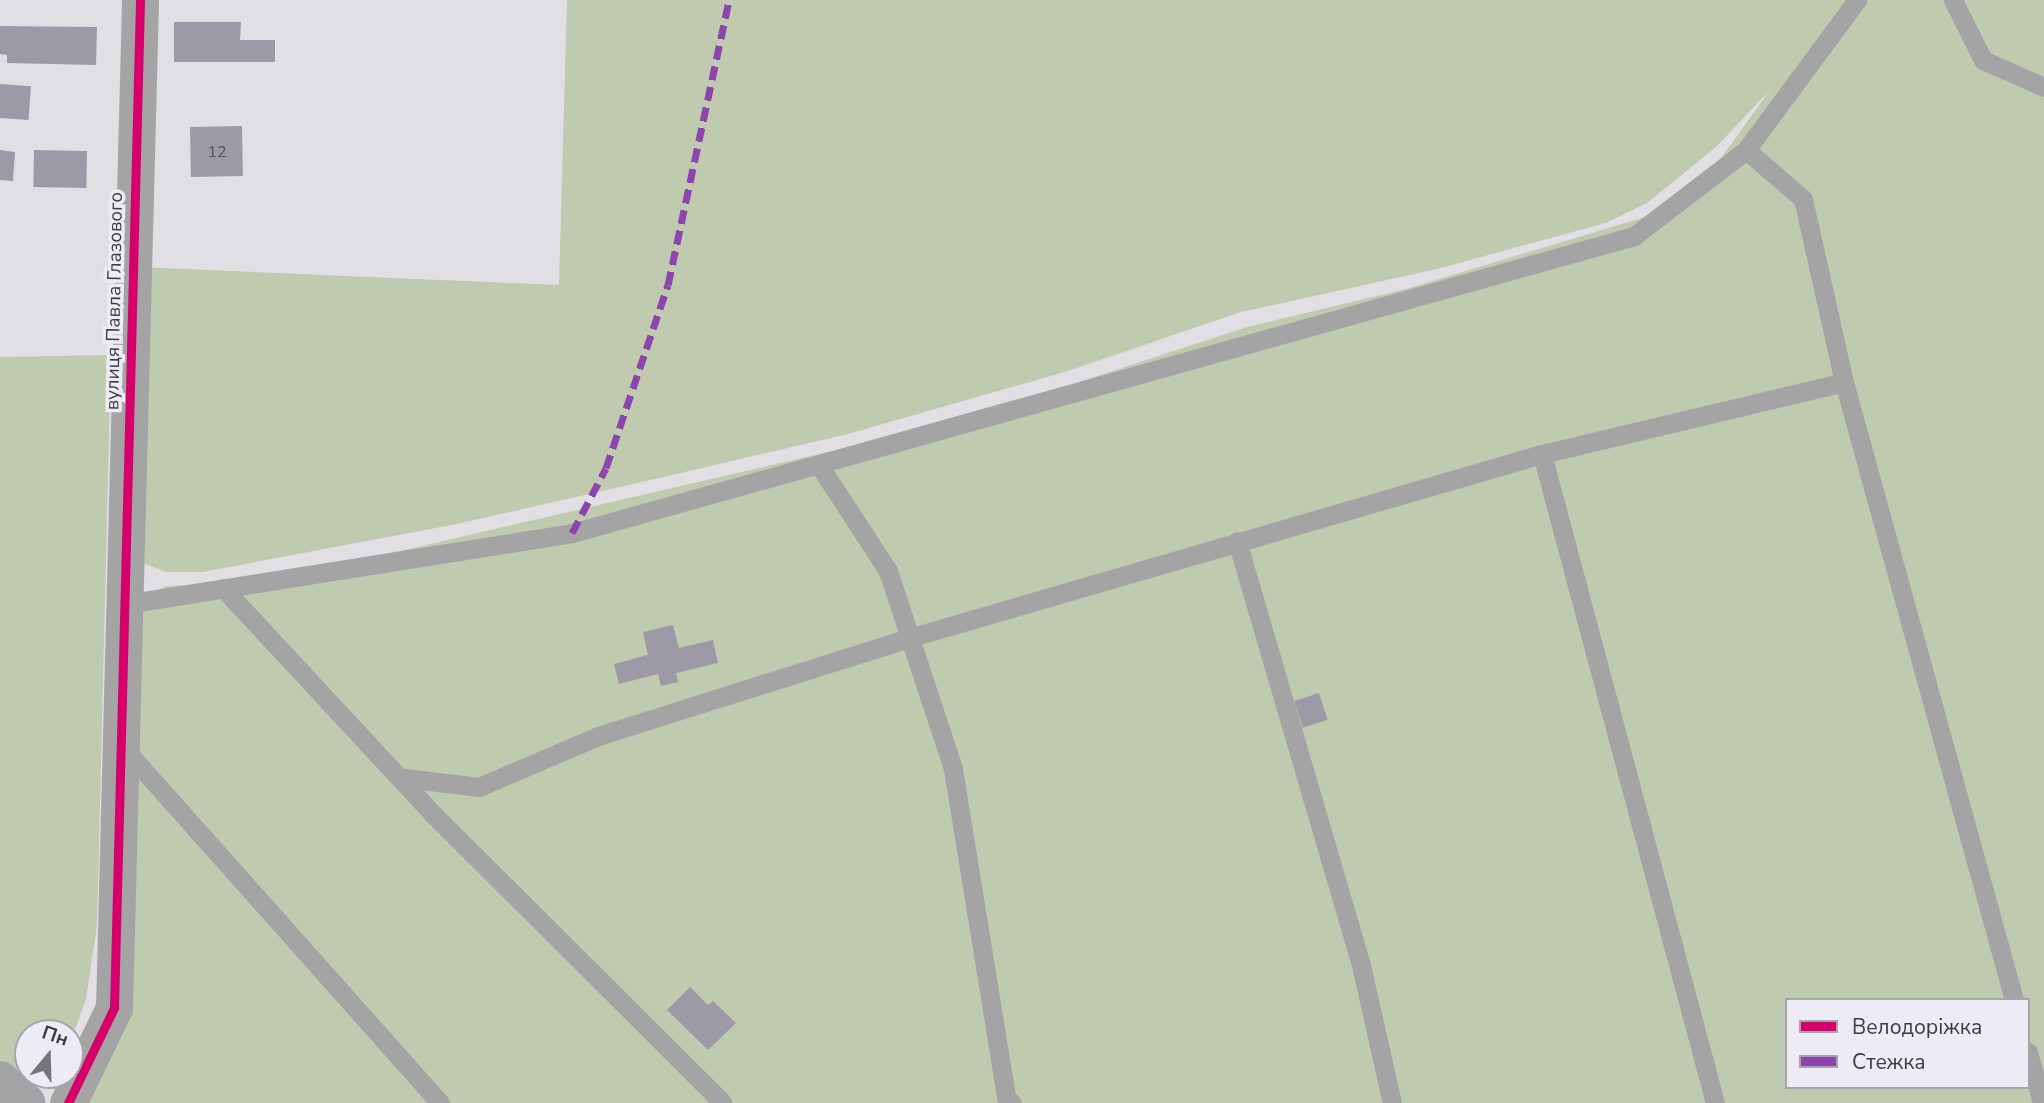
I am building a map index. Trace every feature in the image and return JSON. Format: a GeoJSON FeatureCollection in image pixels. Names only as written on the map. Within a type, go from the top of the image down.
{"type":"FeatureCollection","features":[{"type":"Feature","properties":{"kind":"main road"},"geometry":{"type":"LineString","coordinates":[[0,1080],[26,1103]]}},
{"type":"Feature","properties":{"kind":"street","name":"вулиця Павла Глазового"},"geometry":{"type":"LineString","coordinates":[[68,1103],[114,1008],[140,0]]}},
{"type":"Feature","properties":{"kind":"lane"},"geometry":{"type":"LineString","coordinates":[[125,604],[572,533],[1634,236],[1746,150],[1857,0]]}},
{"type":"Feature","properties":{"kind":"lane"},"geometry":{"type":"LineString","coordinates":[[1952,0],[1983,60],[2044,87]]}},
{"type":"Feature","properties":{"kind":"lane"},"geometry":{"type":"LineString","coordinates":[[1746,150],[1803,199],[1844,382],[2013,998]]}},
{"type":"Feature","properties":{"kind":"lane"},"geometry":{"type":"LineString","coordinates":[[404,778],[479,787],[598,736],[912,637],[1542,454],[1844,382]]}},
{"type":"Feature","properties":{"kind":"lane"},"geometry":{"type":"LineString","coordinates":[[1542,454],[1715,1103]]}},
{"type":"Feature","properties":{"kind":"lane"},"geometry":{"type":"LineString","coordinates":[[819,465],[888,571],[912,637],[953,769],[1006,1097],[1013,1103]]}},
{"type":"Feature","properties":{"kind":"lane"},"geometry":{"type":"LineString","coordinates":[[1237,541],[1360,961],[1392,1103]]}},
{"type":"Feature","properties":{"kind":"lane"},"geometry":{"type":"LineString","coordinates":[[223,588],[404,778],[433,814],[723,1103]]}},
{"type":"Feature","properties":{"kind":"lane"},"geometry":{"type":"LineString","coordinates":[[121,746],[440,1103]]}},
{"type":"Feature","properties":{"kind":"lane"},"geometry":{"type":"LineString","coordinates":[[2030,1059],[2042,1103]]}},
{"type":"Feature","properties":{"kind":"green space"},"geometry":{"type":"Polygon","coordinates":[[[567,0],[2044,0],[2044,1103],[78,1103],[97,1049],[132,623],[149,593],[167,586],[209,584],[400,551],[854,446],[1073,384],[1247,327],[1406,289],[1688,204],[1770,90],[1716,147],[1647,203],[1606,223],[1437,269],[1241,312],[1068,371],[848,434],[655,479],[457,524],[203,572],[166,572],[137,561],[140,267],[559,285],[567,0]]]}},
{"type":"Feature","properties":{"kind":"green space"},"geometry":{"type":"Polygon","coordinates":[[[111,355],[97,926],[86,999],[79,1019],[14,1019],[14,1071],[0,1064],[0,357],[111,355]]]}},
{"type":"Feature","properties":{"kind":"building"},"geometry":{"type":"Polygon","coordinates":[[[174,22],[241,22],[240,40],[275,40],[275,62],[174,62],[174,22]]]}},
{"type":"Feature","properties":{"kind":"building"},"geometry":{"type":"Polygon","coordinates":[[[0,26],[97,27],[96,65],[7,63],[7,55],[0,54],[0,26]]]}},
{"type":"Feature","properties":{"kind":"building"},"geometry":{"type":"Polygon","coordinates":[[[0,84],[31,86],[29,120],[0,118],[0,84]]]}},
{"type":"Feature","properties":{"kind":"building"},"geometry":{"type":"Polygon","coordinates":[[[242,126],[243,176],[191,177],[190,127],[242,126]]]}},
{"type":"Feature","properties":{"kind":"building"},"geometry":{"type":"Polygon","coordinates":[[[0,150],[15,152],[13,181],[0,180],[0,150]]]}},
{"type":"Feature","properties":{"kind":"building"},"geometry":{"type":"Polygon","coordinates":[[[34,150],[87,151],[86,188],[33,187],[34,150]]]}},
{"type":"Feature","properties":{"kind":"building"},"geometry":{"type":"Polygon","coordinates":[[[673,625],[679,648],[713,640],[718,663],[676,673],[678,682],[661,686],[658,674],[619,684],[614,664],[648,655],[643,632],[673,625]]]}},
{"type":"Feature","properties":{"kind":"building"},"geometry":{"type":"Polygon","coordinates":[[[1319,693],[1328,720],[1303,728],[1294,701],[1319,693]]]}},
{"type":"Feature","properties":{"kind":"building"},"geometry":{"type":"Polygon","coordinates":[[[690,987],[708,1005],[713,1001],[736,1023],[708,1050],[667,1010],[690,987]]]}},
{"type":"Feature","properties":{"kind":"marked path"},"geometry":{"type":"LineString","coordinates":[[572,533],[606,468],[668,285],[729,0]]}},
{"type":"Feature","properties":{"kind":"cycle path"},"geometry":{"type":"LineString","coordinates":[[68,1103],[114,1008],[140,0]]}}]}
